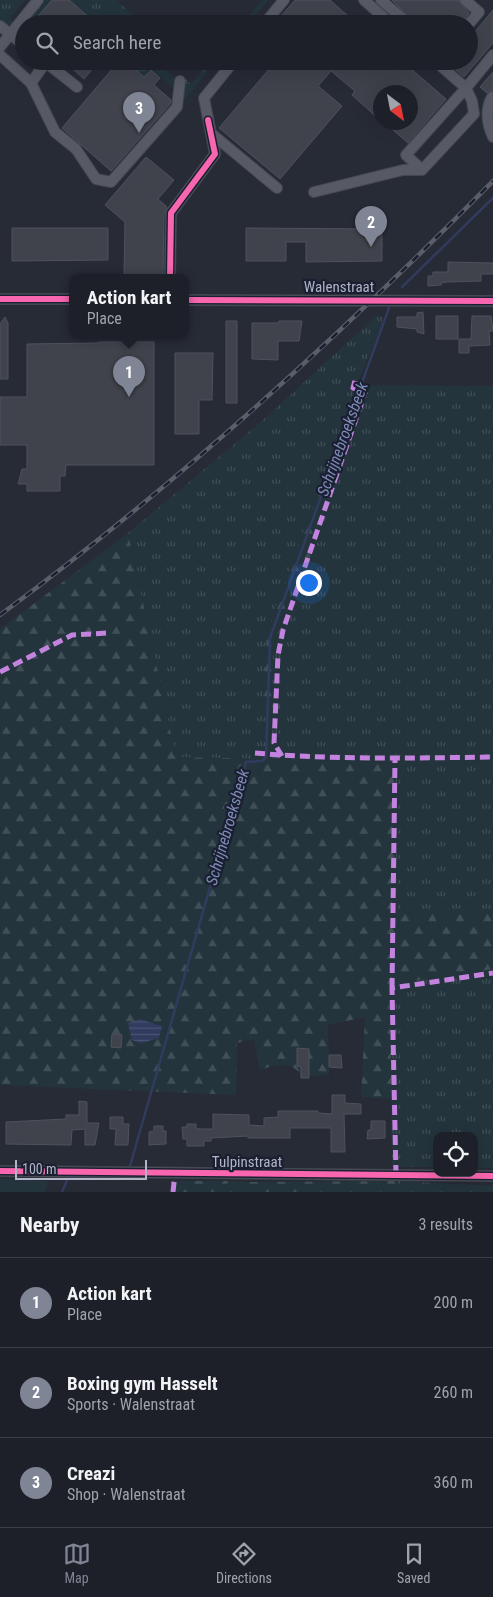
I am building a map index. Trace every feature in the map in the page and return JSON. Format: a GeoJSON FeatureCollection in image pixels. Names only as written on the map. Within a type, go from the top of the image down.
{"type":"FeatureCollection","features":[{"type":"Feature","properties":{"kind":"street"},"geometry":{"type":"LineString","coordinates":[[26,15],[38,0]]}},
{"type":"Feature","properties":{"kind":"street"},"geometry":{"type":"LineString","coordinates":[[272,15],[284,0]]}},
{"type":"Feature","properties":{"kind":"street"},"geometry":{"type":"LineString","coordinates":[[364,0],[381,15]]}},
{"type":"Feature","properties":{"kind":"street"},"geometry":{"type":"LineString","coordinates":[[381,0],[398,15]]}},
{"type":"Feature","properties":{"kind":"street"},"geometry":{"type":"LineString","coordinates":[[465,0],[479,12],[476,15]]}},
{"type":"Feature","properties":{"kind":"street"},"geometry":{"type":"LineString","coordinates":[[0,26],[15,38]]}},
{"type":"Feature","properties":{"kind":"street"},"geometry":{"type":"LineString","coordinates":[[0,47],[15,28]]}},
{"type":"Feature","properties":{"kind":"street"},"geometry":{"type":"LineString","coordinates":[[422,170],[406,155],[493,55]]}},
{"type":"Feature","properties":{"kind":"street"},"geometry":{"type":"LineString","coordinates":[[0,56],[15,69]]}},
{"type":"Feature","properties":{"kind":"street"},"geometry":{"type":"LineString","coordinates":[[16,70],[31,83],[55,132],[76,149],[96,179],[111,182],[177,107],[180,81]]}},
{"type":"Feature","properties":{"kind":"street"},"geometry":{"type":"LineString","coordinates":[[31,83],[40,70]]}},
{"type":"Feature","properties":{"kind":"street"},"geometry":{"type":"LineString","coordinates":[[55,70],[77,87]]}},
{"type":"Feature","properties":{"kind":"street"},"geometry":{"type":"LineString","coordinates":[[215,154],[204,98],[227,70]]}},
{"type":"Feature","properties":{"kind":"street"},"geometry":{"type":"LineString","coordinates":[[314,192],[403,170],[422,170],[474,114],[472,101],[466,88],[445,70]]}},
{"type":"Feature","properties":{"kind":"street"},"geometry":{"type":"LineString","coordinates":[[492,97],[487,105],[489,127],[493,137]]}},
{"type":"Feature","properties":{"kind":"street"},"geometry":{"type":"LineString","coordinates":[[212,134],[277,188]]}},
{"type":"Feature","properties":{"kind":"street"},"geometry":{"type":"LineString","coordinates":[[170,274],[171,212],[215,154],[225,146]]}},
{"type":"Feature","properties":{"kind":"street"},"geometry":{"type":"LineString","coordinates":[[0,299],[69,300]]}},
{"type":"Feature","properties":{"kind":"street","name":"Walenstraat"},"geometry":{"type":"LineString","coordinates":[[189,300],[493,301]]}},
{"type":"Feature","properties":{"kind":"street","name":"Tulpinstraat"},"geometry":{"type":"LineString","coordinates":[[0,1172],[493,1176]]}},
{"type":"Feature","properties":{"kind":"green space"},"geometry":{"type":"Polygon","coordinates":[[[0,0],[25,0],[10,18],[15,23],[13,25],[0,21],[0,0]]]}},
{"type":"Feature","properties":{"kind":"green space"},"geometry":{"type":"Polygon","coordinates":[[[42,0],[52,0],[39,15],[29,15],[42,0]]]}},
{"type":"Feature","properties":{"kind":"green space"},"geometry":{"type":"Polygon","coordinates":[[[69,0],[116,0],[133,15],[86,15],[69,0]]]}},
{"type":"Feature","properties":{"kind":"green space"},"geometry":{"type":"Polygon","coordinates":[[[262,0],[268,0],[256,15],[250,15],[262,0]]]}},
{"type":"Feature","properties":{"kind":"green space"},"geometry":{"type":"Polygon","coordinates":[[[136,70],[152,70],[144,77],[136,70]]]}},
{"type":"Feature","properties":{"kind":"green space"},"geometry":{"type":"Polygon","coordinates":[[[152,70],[165,70],[176,79],[175,89],[152,70]]]}},
{"type":"Feature","properties":{"kind":"green space"},"geometry":{"type":"Polygon","coordinates":[[[203,70],[209,70],[184,100],[186,79],[191,84],[203,70]]]}},
{"type":"Feature","properties":{"kind":"green space"},"geometry":{"type":"Polygon","coordinates":[[[377,315],[382,317],[382,324],[357,385],[267,631],[273,650],[294,578],[301,579],[365,385],[493,386],[493,914],[397,913],[394,762],[176,757],[128,533],[262,421],[377,315]]]}},
{"type":"Feature","properties":{"kind":"green space"},"geometry":{"type":"Polygon","coordinates":[[[357,385],[365,385],[301,579],[294,578],[273,649],[272,714],[263,712],[267,631],[357,385]]]}},
{"type":"Feature","properties":{"kind":"green space"},"geometry":{"type":"Polygon","coordinates":[[[128,533],[176,757],[394,762],[397,913],[493,914],[493,969],[389,985],[392,1099],[361,1097],[365,1017],[328,1025],[329,1075],[302,1076],[293,1068],[283,1065],[260,1070],[254,1039],[237,1043],[236,1095],[0,1085],[0,629],[128,533]]]}},
{"type":"Feature","properties":{"kind":"green space"},"geometry":{"type":"Polygon","coordinates":[[[493,969],[493,1168],[478,1168],[478,1132],[433,1132],[433,1167],[392,1167],[389,985],[493,969]]]}},
{"type":"Feature","properties":{"kind":"green space"},"geometry":{"type":"Polygon","coordinates":[[[0,1179],[48,1181],[45,1192],[0,1192],[0,1179]]]}},
{"type":"Feature","properties":{"kind":"green space"},"geometry":{"type":"Polygon","coordinates":[[[171,1181],[228,1181],[226,1192],[170,1192],[171,1181]]]}},
{"type":"Feature","properties":{"kind":"green space"},"geometry":{"type":"Polygon","coordinates":[[[228,1181],[243,1182],[242,1191],[258,1192],[226,1192],[228,1181]]]}},
{"type":"Feature","properties":{"kind":"green space"},"geometry":{"type":"Polygon","coordinates":[[[397,1181],[493,1186],[493,1192],[312,1192],[313,1188],[397,1189],[397,1181]]]}},
{"type":"Feature","properties":{"kind":"green space"},"geometry":{"type":"Polygon","coordinates":[[[397,1181],[397,1189],[313,1188],[312,1192],[242,1192],[243,1182],[397,1181]]]}},
{"type":"Feature","properties":{"kind":"water"},"geometry":{"type":"Polygon","coordinates":[[[139,1019],[162,1026],[159,1038],[141,1043],[132,1040],[128,1023],[139,1019]]]}},
{"type":"Feature","properties":{"kind":"building"},"geometry":{"type":"Polygon","coordinates":[[[52,0],[69,0],[86,15],[39,15],[52,0]]]}},
{"type":"Feature","properties":{"kind":"building"},"geometry":{"type":"Polygon","coordinates":[[[295,0],[330,0],[347,15],[282,15],[295,0]]]}},
{"type":"Feature","properties":{"kind":"building"},"geometry":{"type":"Polygon","coordinates":[[[392,0],[458,0],[469,13],[468,15],[407,15],[392,0]]]}},
{"type":"Feature","properties":{"kind":"building"},"geometry":{"type":"Polygon","coordinates":[[[493,10],[493,43],[478,61],[478,28],[493,10]]]}},
{"type":"Feature","properties":{"kind":"building"},"geometry":{"type":"Polygon","coordinates":[[[74,70],[92,70],[84,79],[74,70]]]}},
{"type":"Feature","properties":{"kind":"building"},"geometry":{"type":"Polygon","coordinates":[[[111,70],[136,70],[144,77],[151,70],[160,78],[154,85],[171,100],[170,104],[111,171],[62,128],[111,70]]]}},
{"type":"Feature","properties":{"kind":"building"},"geometry":{"type":"Polygon","coordinates":[[[268,70],[412,70],[446,99],[408,143],[393,130],[418,130],[418,85],[373,85],[373,114],[352,95],[355,91],[331,71],[318,86],[342,106],[280,179],[219,128],[268,70]]]}},
{"type":"Feature","properties":{"kind":"building"},"geometry":{"type":"Polygon","coordinates":[[[456,70],[470,70],[464,77],[456,70]]]}},
{"type":"Feature","properties":{"kind":"building"},"geometry":{"type":"Polygon","coordinates":[[[493,72],[493,90],[487,93],[480,87],[493,72]]]}},
{"type":"Feature","properties":{"kind":"building"},"geometry":{"type":"Polygon","coordinates":[[[146,157],[174,180],[158,199],[167,207],[164,213],[163,274],[124,274],[125,222],[105,205],[146,157]]]}},
{"type":"Feature","properties":{"kind":"building"},"geometry":{"type":"Polygon","coordinates":[[[12,228],[108,228],[108,260],[12,261],[12,228]]]}},
{"type":"Feature","properties":{"kind":"building"},"geometry":{"type":"Polygon","coordinates":[[[246,228],[382,229],[382,261],[306,262],[306,242],[286,242],[286,261],[246,261],[246,228]]]}},
{"type":"Feature","properties":{"kind":"building"},"geometry":{"type":"Polygon","coordinates":[[[448,262],[493,263],[493,274],[481,274],[481,281],[447,282],[441,283],[441,285],[428,286],[428,276],[433,276],[433,272],[448,272],[448,262]]]}},
{"type":"Feature","properties":{"kind":"building"},"geometry":{"type":"Polygon","coordinates":[[[423,312],[424,334],[417,332],[417,329],[397,327],[397,317],[417,317],[417,313],[423,312]]]}},
{"type":"Feature","properties":{"kind":"building"},"geometry":{"type":"Polygon","coordinates":[[[436,316],[458,316],[458,339],[436,339],[436,316]]]}},
{"type":"Feature","properties":{"kind":"building"},"geometry":{"type":"Polygon","coordinates":[[[472,316],[491,316],[493,331],[489,331],[490,345],[469,346],[469,353],[459,353],[459,339],[471,339],[472,316]]]}},
{"type":"Feature","properties":{"kind":"building"},"geometry":{"type":"Polygon","coordinates":[[[5,317],[8,323],[8,379],[0,379],[0,324],[5,317]]]}},
{"type":"Feature","properties":{"kind":"building"},"geometry":{"type":"Polygon","coordinates":[[[226,321],[237,321],[237,403],[226,403],[226,321]]]}},
{"type":"Feature","properties":{"kind":"building"},"geometry":{"type":"Polygon","coordinates":[[[279,321],[302,321],[299,341],[278,341],[278,360],[252,359],[252,323],[279,323],[279,321]]]}},
{"type":"Feature","properties":{"kind":"building"},"geometry":{"type":"Polygon","coordinates":[[[154,342],[154,465],[66,465],[65,476],[60,476],[60,491],[27,491],[27,484],[18,484],[22,469],[27,469],[27,445],[0,445],[0,397],[27,397],[27,344],[154,342]]]}},
{"type":"Feature","properties":{"kind":"building"},"geometry":{"type":"Polygon","coordinates":[[[175,353],[213,353],[212,400],[199,400],[199,434],[175,434],[175,353]]]}},
{"type":"Feature","properties":{"kind":"building"},"geometry":{"type":"Polygon","coordinates":[[[112,1034],[122,1035],[121,1048],[111,1047],[112,1034]]]}},
{"type":"Feature","properties":{"kind":"building"},"geometry":{"type":"Polygon","coordinates":[[[297,1048],[309,1049],[309,1078],[301,1078],[301,1067],[297,1066],[297,1048]]]}},
{"type":"Feature","properties":{"kind":"building"},"geometry":{"type":"Polygon","coordinates":[[[329,1055],[341,1055],[342,1068],[329,1067],[329,1055]]]}},
{"type":"Feature","properties":{"kind":"building"},"geometry":{"type":"Polygon","coordinates":[[[332,1095],[345,1095],[345,1103],[361,1104],[361,1114],[344,1114],[345,1152],[331,1152],[331,1128],[290,1128],[290,1138],[248,1138],[248,1136],[211,1138],[211,1141],[204,1141],[204,1146],[187,1146],[187,1139],[183,1139],[182,1127],[187,1127],[187,1124],[196,1124],[196,1128],[199,1129],[213,1129],[213,1114],[249,1115],[249,1125],[264,1126],[264,1118],[278,1117],[278,1111],[318,1111],[318,1113],[332,1114],[332,1095]]]}},
{"type":"Feature","properties":{"kind":"building"},"geometry":{"type":"Polygon","coordinates":[[[79,1101],[87,1102],[87,1123],[99,1123],[95,1145],[85,1145],[85,1129],[72,1130],[71,1145],[6,1144],[6,1122],[66,1119],[66,1115],[79,1115],[79,1101]]]}},
{"type":"Feature","properties":{"kind":"building"},"geometry":{"type":"Polygon","coordinates":[[[110,1117],[123,1117],[123,1124],[129,1124],[128,1145],[115,1145],[116,1129],[110,1129],[110,1117]]]}},
{"type":"Feature","properties":{"kind":"building"},"geometry":{"type":"Polygon","coordinates":[[[371,1121],[385,1121],[385,1138],[367,1139],[368,1130],[371,1130],[371,1121]]]}},
{"type":"Feature","properties":{"kind":"building"},"geometry":{"type":"Polygon","coordinates":[[[154,1126],[163,1126],[163,1131],[166,1131],[166,1144],[149,1145],[149,1132],[154,1131],[154,1126]]]}},
{"type":"Feature","properties":{"kind":"waterway","name":"Schrijnebroeksbeek"},"geometry":{"type":"LineString","coordinates":[[402,287],[493,198]]}},
{"type":"Feature","properties":{"kind":"waterway","name":"Schrijnebroeksbeek"},"geometry":{"type":"LineString","coordinates":[[130,1166],[246,762],[262,761],[266,757],[270,638],[390,305]]}},
{"type":"Feature","properties":{"kind":"waterway","name":"Schrijnebroeksbeek"},"geometry":{"type":"LineString","coordinates":[[62,1192],[68,1178],[127,1178]]}},
{"type":"Feature","properties":{"kind":"railway"},"geometry":{"type":"LineString","coordinates":[[0,615],[130,514],[255,408],[376,296],[493,181]]}},
{"type":"Feature","properties":{"kind":"marked path"},"geometry":{"type":"LineString","coordinates":[[282,756],[274,743],[278,655],[283,630],[365,393],[353,388],[356,377]]}},
{"type":"Feature","properties":{"kind":"marked path"},"geometry":{"type":"LineString","coordinates":[[0,672],[72,635],[108,633]]}},
{"type":"Feature","properties":{"kind":"marked path"},"geometry":{"type":"LineString","coordinates":[[255,753],[344,758],[493,757]]}},
{"type":"Feature","properties":{"kind":"marked path"},"geometry":{"type":"LineString","coordinates":[[392,988],[395,758]]}},
{"type":"Feature","properties":{"kind":"marked path"},"geometry":{"type":"LineString","coordinates":[[396,1175],[392,988],[493,973]]}},
{"type":"Feature","properties":{"kind":"marked path"},"geometry":{"type":"LineString","coordinates":[[173,1192],[175,1174]]}},
{"type":"Feature","properties":{"kind":"cycle path"},"geometry":{"type":"LineString","coordinates":[[170,274],[171,213],[215,154],[208,120]]}},
{"type":"Feature","properties":{"kind":"cycle path"},"geometry":{"type":"LineString","coordinates":[[0,299],[69,299]]}},
{"type":"Feature","properties":{"kind":"cycle path"},"geometry":{"type":"LineString","coordinates":[[189,300],[493,301]]}},
{"type":"Feature","properties":{"kind":"cycle path"},"geometry":{"type":"LineString","coordinates":[[0,1171],[493,1176]]}},
{"type":"Feature","properties":{"kind":"place","name":"Creazi"},"geometry":{"type":"Point","coordinates":[139,133]}},
{"type":"Feature","properties":{"kind":"place","name":"Boxing gym Hasselt"},"geometry":{"type":"Point","coordinates":[371,247]}},
{"type":"Feature","properties":{"kind":"place","name":"Action kart"},"geometry":{"type":"Point","coordinates":[129,397]}}]}
